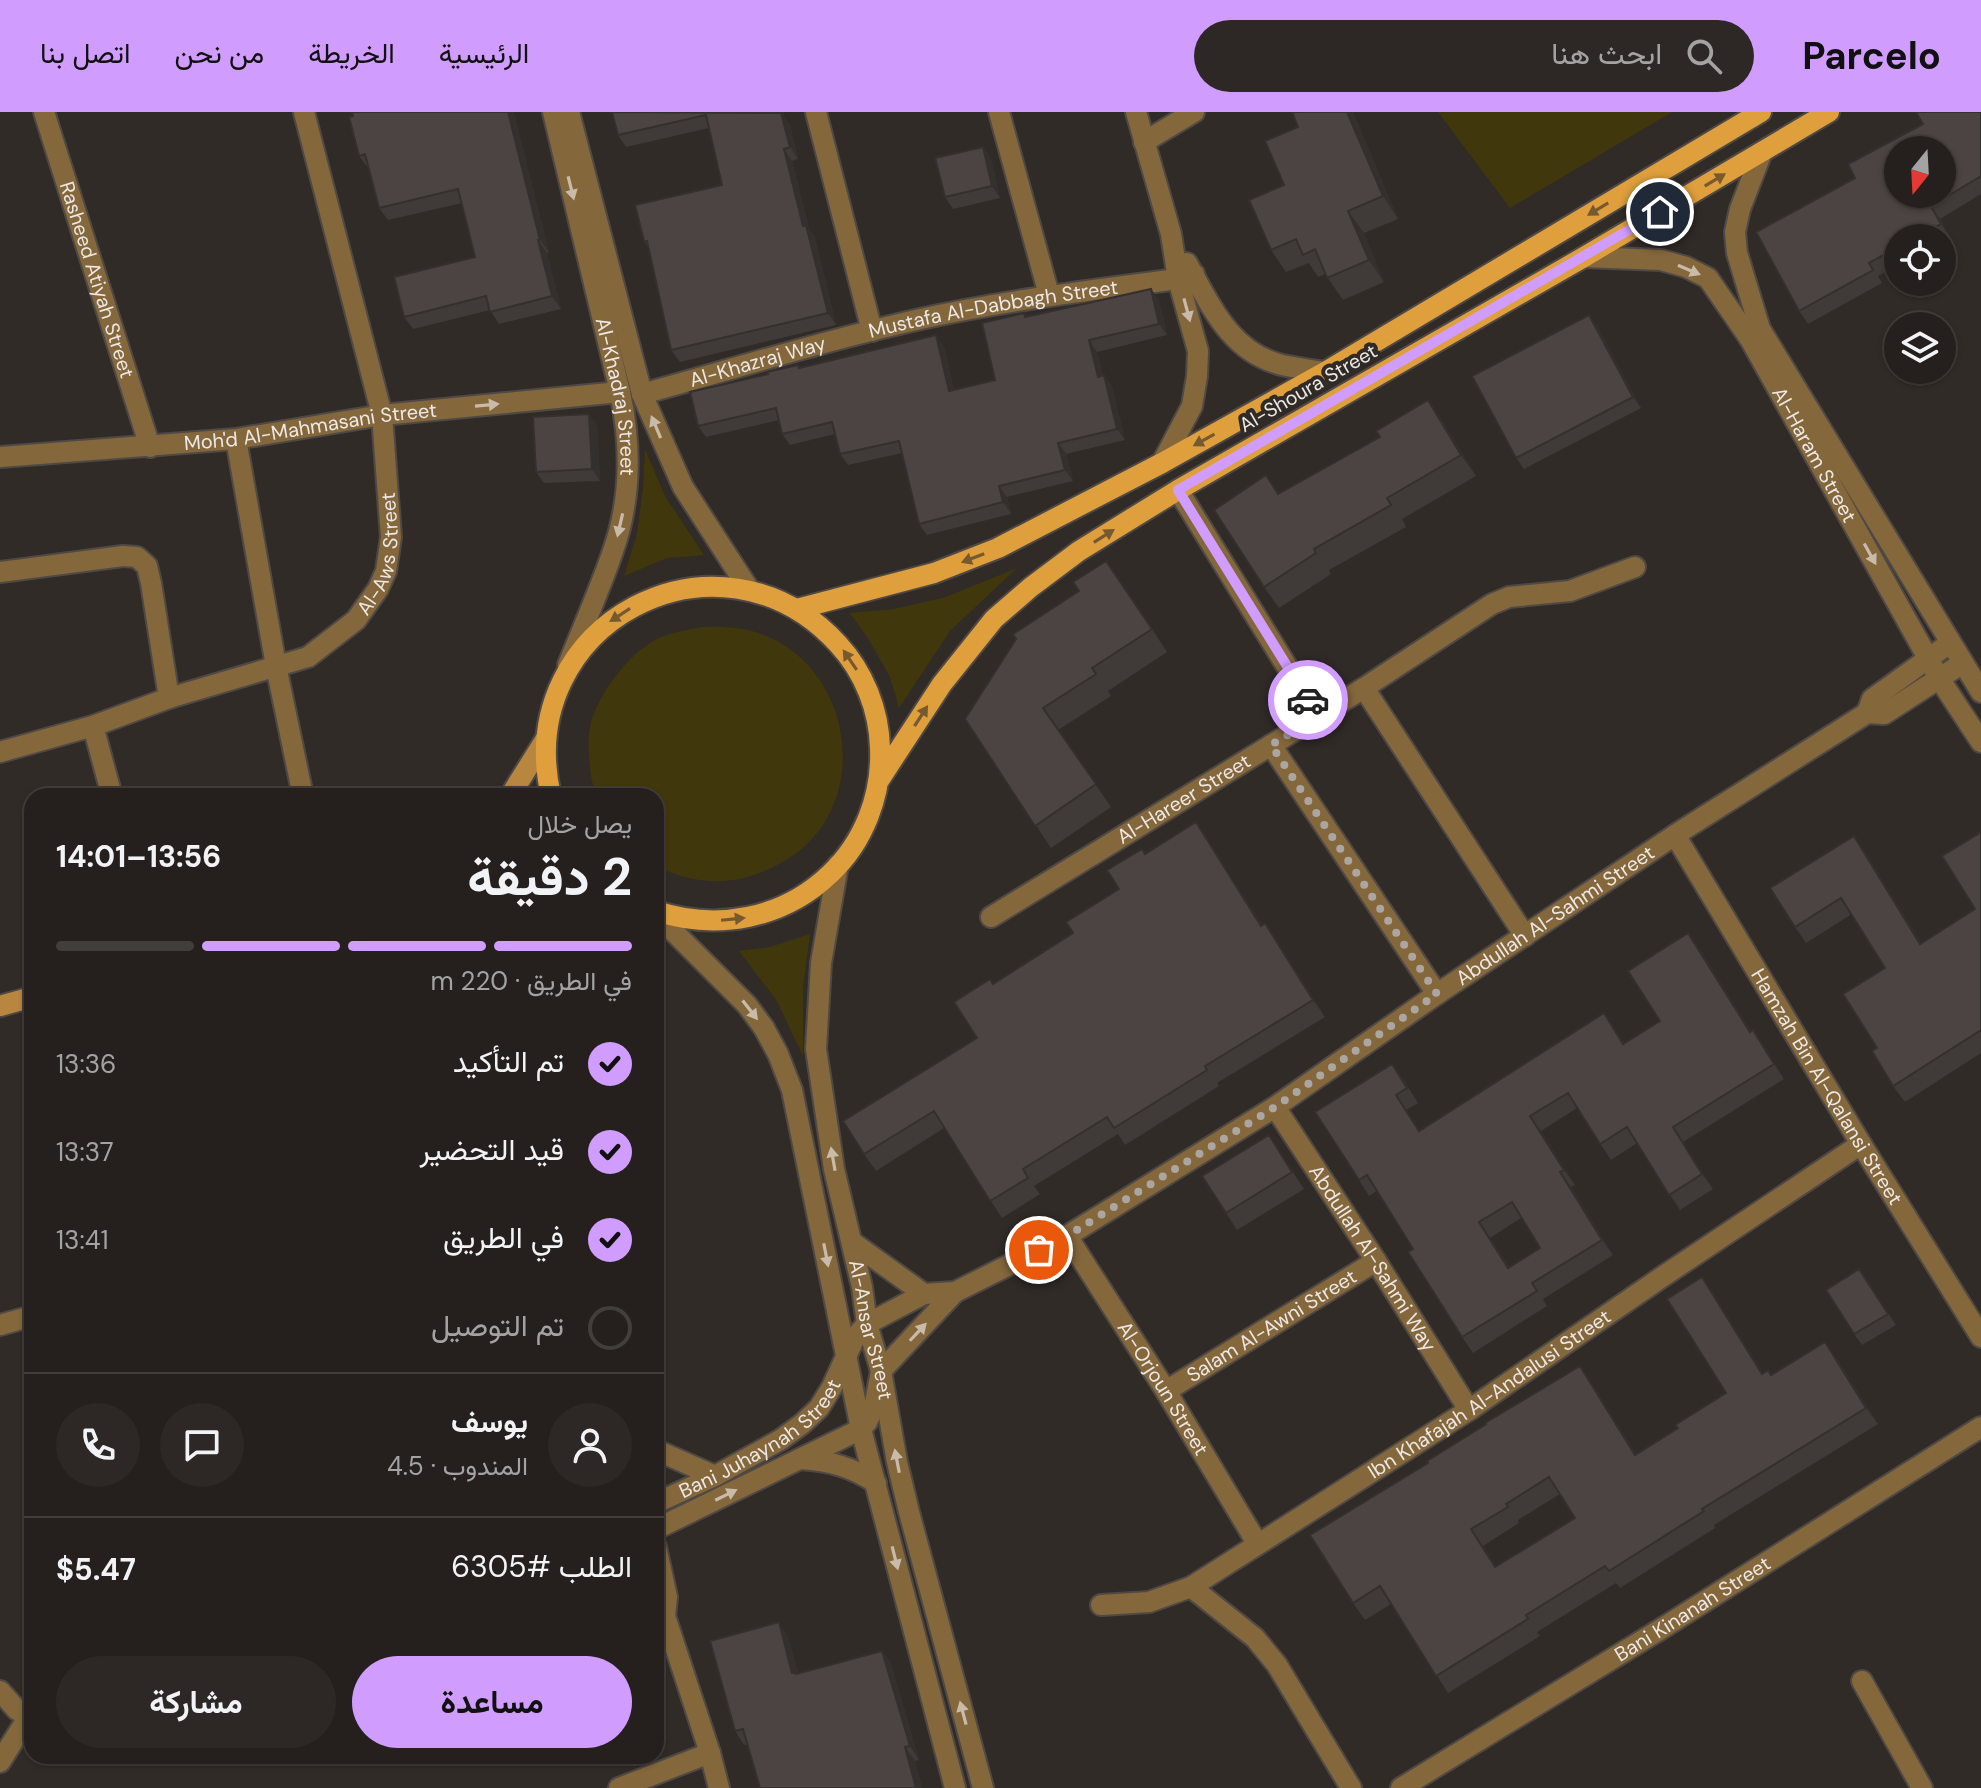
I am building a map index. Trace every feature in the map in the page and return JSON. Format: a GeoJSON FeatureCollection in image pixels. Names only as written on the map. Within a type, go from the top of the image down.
{"type":"FeatureCollection","features":[{"type":"Feature","properties":{"kind":"main road","name":"Al-Shoura Street"},"geometry":{"type":"LineString","coordinates":[[797,609],[934,573],[998,548],[1162,463],[1325,372],[1761,112]]}},
{"type":"Feature","properties":{"kind":"main road","name":"Al-Shoura Street"},"geometry":{"type":"LineString","coordinates":[[878,782],[942,684],[994,619],[1079,551],[1178,490],[1829,112]]}},
{"type":"Feature","properties":{"kind":"main road"},"geometry":{"type":"LineString","coordinates":[[550,788],[545,740],[553,703],[563,678],[590,640],[617,616],[642,603],[667,593],[695,588],[722,587],[750,591],[797,609],[836,641],[864,683],[879,732],[880,762],[873,804],[850,850],[818,884],[795,900],[770,911],[747,918],[715,921],[664,914]]}},
{"type":"Feature","properties":{"kind":"main road"},"geometry":{"type":"LineString","coordinates":[[515,788],[545,740]]}},
{"type":"Feature","properties":{"kind":"main road"},"geometry":{"type":"LineString","coordinates":[[0,1006],[24,999]]}},
{"type":"Feature","properties":{"kind":"street","name":"Rasheed Atiyah Street"},"geometry":{"type":"LineString","coordinates":[[44,112],[150,447]]}},
{"type":"Feature","properties":{"kind":"street","name":"Al-Aws Street"},"geometry":{"type":"LineString","coordinates":[[0,752],[93,726],[169,698],[308,657],[356,620],[378,589],[386,571],[391,537],[382,415],[304,112]]}},
{"type":"Feature","properties":{"kind":"street","name":"Al-Khadraj Street"},"geometry":{"type":"LineString","coordinates":[[553,112],[626,420],[628,468],[614,548],[563,678]]}},
{"type":"Feature","properties":{"kind":"street","name":"Al-Khadraj Street"},"geometry":{"type":"LineString","coordinates":[[569,112],[642,394],[683,487],[750,591]]}},
{"type":"Feature","properties":{"kind":"street","name":"Mustafa Al-Dabbagh Street"},"geometry":{"type":"LineString","coordinates":[[816,112],[872,331],[984,306],[1186,277]]}},
{"type":"Feature","properties":{"kind":"street"},"geometry":{"type":"LineString","coordinates":[[999,112],[1049,295]]}},
{"type":"Feature","properties":{"kind":"street"},"geometry":{"type":"LineString","coordinates":[[1136,112],[1186,277],[1198,351],[1192,406],[1162,463]]}},
{"type":"Feature","properties":{"kind":"street"},"geometry":{"type":"LineString","coordinates":[[1144,142],[1194,112]]}},
{"type":"Feature","properties":{"kind":"street","name":"Al-Haram Street"},"geometry":{"type":"LineString","coordinates":[[1762,152],[1740,209],[1735,232],[1737,253],[1760,329],[1981,692]]}},
{"type":"Feature","properties":{"kind":"street","name":"Al-Haram Street"},"geometry":{"type":"LineString","coordinates":[[1584,257],[1661,260],[1686,267],[1708,278],[1750,339],[1928,659],[1981,742]]}},
{"type":"Feature","properties":{"kind":"street"},"geometry":{"type":"LineString","coordinates":[[1186,277],[1224,327],[1246,349],[1281,365],[1325,372]]}},
{"type":"Feature","properties":{"kind":"street","name":"Al-Khazraj Way"},"geometry":{"type":"LineString","coordinates":[[642,394],[872,331]]}},
{"type":"Feature","properties":{"kind":"street","name":"Moh'd Al-Mahmasani Street"},"geometry":{"type":"LineString","coordinates":[[0,457],[236,439],[382,415],[620,392]]}},
{"type":"Feature","properties":{"kind":"street"},"geometry":{"type":"LineString","coordinates":[[236,439],[276,666],[301,788]]}},
{"type":"Feature","properties":{"kind":"street"},"geometry":{"type":"LineString","coordinates":[[1178,490],[1318,717]]}},
{"type":"Feature","properties":{"kind":"street"},"geometry":{"type":"LineString","coordinates":[[0,572],[123,556],[137,557],[147,566],[151,583],[169,698]]}},
{"type":"Feature","properties":{"kind":"street","name":"Al-Hareer Street"},"geometry":{"type":"LineString","coordinates":[[991,917],[1318,717],[1492,604],[1509,597],[1570,591],[1635,567]]}},
{"type":"Feature","properties":{"kind":"street","name":"Abdullah Al-Sahmi Street"},"geometry":{"type":"LineString","coordinates":[[1867,713],[1872,699],[1950,643]]}},
{"type":"Feature","properties":{"kind":"street","name":"Abdullah Al-Sahmi Street"},"geometry":{"type":"LineString","coordinates":[[881,1371],[955,1292],[1067,1236],[1275,1107],[1675,835],[1867,713],[1884,714],[1963,663]]}},
{"type":"Feature","properties":{"kind":"street"},"geometry":{"type":"LineString","coordinates":[[1364,688],[1525,936]]}},
{"type":"Feature","properties":{"kind":"street"},"geometry":{"type":"LineString","coordinates":[[93,726],[110,788]]}},
{"type":"Feature","properties":{"kind":"street"},"geometry":{"type":"LineString","coordinates":[[1271,745],[1437,994]]}},
{"type":"Feature","properties":{"kind":"street","name":"Hamzah Bin Al-Qalansi Street"},"geometry":{"type":"LineString","coordinates":[[1675,835],[1981,1337]]}},
{"type":"Feature","properties":{"kind":"street","name":"Al-Ansar Street"},"geometry":{"type":"LineString","coordinates":[[838,865],[821,963],[816,1049],[834,1169],[862,1287],[867,1324],[881,1371],[897,1462],[983,1788]]}},
{"type":"Feature","properties":{"kind":"street","name":"Al-Ansar Street"},"geometry":{"type":"LineString","coordinates":[[664,920],[747,1005],[778,1054],[792,1090],[861,1429],[955,1788]]}},
{"type":"Feature","properties":{"kind":"street","name":"Abdullah Al-Sahmi Way"},"geometry":{"type":"LineString","coordinates":[[1275,1107],[1469,1410]]}},
{"type":"Feature","properties":{"kind":"street","name":"Ibn Khafajah Al-Andalusi Street"},"geometry":{"type":"LineString","coordinates":[[1101,1605],[1149,1602],[1191,1587],[1469,1410],[1861,1144]]}},
{"type":"Feature","properties":{"kind":"street","name":"Al-Orjoun Street"},"geometry":{"type":"LineString","coordinates":[[1067,1236],[1166,1391],[1257,1543]]}},
{"type":"Feature","properties":{"kind":"street"},"geometry":{"type":"LineString","coordinates":[[852,1242],[924,1294]]}},
{"type":"Feature","properties":{"kind":"street","name":"Salam Al-Awni Street"},"geometry":{"type":"LineString","coordinates":[[1166,1391],[1376,1261]]}},
{"type":"Feature","properties":{"kind":"street","name":"Abdullah Al-Sahmi Street"},"geometry":{"type":"LineString","coordinates":[[846,1355],[855,1337],[867,1324],[924,1294],[955,1292]]}},
{"type":"Feature","properties":{"kind":"street"},"geometry":{"type":"LineString","coordinates":[[0,1325],[24,1318]]}},
{"type":"Feature","properties":{"kind":"street","name":"Bani Juhaynah Street"},"geometry":{"type":"LineString","coordinates":[[664,1499],[715,1476],[780,1440],[802,1424],[819,1408],[846,1355]]}},
{"type":"Feature","properties":{"kind":"street"},"geometry":{"type":"LineString","coordinates":[[861,1429],[875,1403],[881,1371]]}},
{"type":"Feature","properties":{"kind":"street","name":"Bani Kinanah Street"},"geometry":{"type":"LineString","coordinates":[[1401,1788],[1661,1629],[1981,1427]]}},
{"type":"Feature","properties":{"kind":"street","name":"Bani Juhaynah Street"},"geometry":{"type":"LineString","coordinates":[[664,1525],[861,1429]]}},
{"type":"Feature","properties":{"kind":"street"},"geometry":{"type":"LineString","coordinates":[[664,1454],[715,1476]]}},
{"type":"Feature","properties":{"kind":"street"},"geometry":{"type":"LineString","coordinates":[[801,1459],[841,1465],[876,1483]]}},
{"type":"Feature","properties":{"kind":"street"},"geometry":{"type":"LineString","coordinates":[[664,1583],[667,1597],[664,1603]]}},
{"type":"Feature","properties":{"kind":"street"},"geometry":{"type":"LineString","coordinates":[[1191,1587],[1255,1638],[1277,1665],[1351,1788]]}},
{"type":"Feature","properties":{"kind":"street"},"geometry":{"type":"LineString","coordinates":[[912,1624],[937,1616]]}},
{"type":"Feature","properties":{"kind":"street"},"geometry":{"type":"LineString","coordinates":[[664,1622],[710,1753],[719,1788]]}},
{"type":"Feature","properties":{"kind":"street"},"geometry":{"type":"LineString","coordinates":[[1862,1681],[1922,1788]]}},
{"type":"Feature","properties":{"kind":"street"},"geometry":{"type":"LineString","coordinates":[[0,1691],[24,1713]]}},
{"type":"Feature","properties":{"kind":"street"},"geometry":{"type":"LineString","coordinates":[[0,1762],[24,1725]]}},
{"type":"Feature","properties":{"kind":"street"},"geometry":{"type":"LineString","coordinates":[[619,1788],[710,1753]]}},
{"type":"Feature","properties":{"kind":"shaded area"},"geometry":{"type":"Polygon","coordinates":[[[1438,112],[1672,112],[1510,208],[1438,112]]]}},
{"type":"Feature","properties":{"kind":"shaded area"},"geometry":{"type":"Polygon","coordinates":[[[645,449],[665,496],[704,555],[667,558],[624,576],[637,534],[645,449]]]}},
{"type":"Feature","properties":{"kind":"shaded area"},"geometry":{"type":"Polygon","coordinates":[[[1017,568],[950,631],[899,708],[890,677],[850,613],[894,609],[946,597],[1017,568]]]}},
{"type":"Feature","properties":{"kind":"shaded area"},"geometry":{"type":"Polygon","coordinates":[[[703,627],[731,628],[749,630],[775,640],[801,658],[821,682],[835,709],[842,740],[842,770],[835,800],[821,828],[799,851],[783,862],[744,878],[700,880],[664,869],[664,788],[594,788],[591,778],[591,724],[603,695],[632,657],[656,640],[703,627]]]}},
{"type":"Feature","properties":{"kind":"shaded area"},"geometry":{"type":"Polygon","coordinates":[[[810,934],[803,988],[803,1056],[777,1001],[739,951],[770,947],[810,934]]]}},
{"type":"Feature","properties":{"kind":"building"},"geometry":{"type":"Polygon","coordinates":[[[352,112],[508,112],[552,296],[490,312],[486,296],[404,317],[394,277],[475,257],[458,189],[379,208],[365,154],[359,156],[349,117],[353,116],[352,112]]]}},
{"type":"Feature","properties":{"kind":"building"},"geometry":{"type":"Polygon","coordinates":[[[612,112],[781,113],[790,147],[784,149],[828,313],[671,350],[647,241],[644,241],[635,205],[722,185],[706,115],[618,135],[612,112]]]}},
{"type":"Feature","properties":{"kind":"building"},"geometry":{"type":"Polygon","coordinates":[[[1292,112],[1347,112],[1383,196],[1348,211],[1369,260],[1327,278],[1315,249],[1303,255],[1296,239],[1271,250],[1249,200],[1284,185],[1265,141],[1298,127],[1292,112]]]}},
{"type":"Feature","properties":{"kind":"building"},"geometry":{"type":"Polygon","coordinates":[[[1916,112],[1981,112],[1981,176],[1956,191],[1956,136],[1900,136],[1923,124],[1916,112]]]}},
{"type":"Feature","properties":{"kind":"building"},"geometry":{"type":"Polygon","coordinates":[[[1884,145],[1884,208],[1932,208],[1941,224],[1884,224],[1884,255],[1869,263],[1873,270],[1799,311],[1756,232],[1855,178],[1848,164],[1884,145]]]}},
{"type":"Feature","properties":{"kind":"building"},"geometry":{"type":"Polygon","coordinates":[[[983,147],[992,186],[945,197],[935,158],[983,147]]]}},
{"type":"Feature","properties":{"kind":"building"},"geometry":{"type":"Polygon","coordinates":[[[1151,289],[1159,324],[1089,340],[1098,377],[1104,375],[1117,429],[1058,443],[1065,470],[999,486],[1003,502],[919,524],[899,441],[840,454],[832,422],[782,434],[776,408],[698,426],[690,392],[936,335],[949,391],[995,380],[982,323],[1024,313],[1025,317],[1151,289]]]}},
{"type":"Feature","properties":{"kind":"building"},"geometry":{"type":"Polygon","coordinates":[[[1589,315],[1633,397],[1516,458],[1472,376],[1589,315]]]}},
{"type":"Feature","properties":{"kind":"building"},"geometry":{"type":"Polygon","coordinates":[[[1428,400],[1461,455],[1387,498],[1391,505],[1314,549],[1316,553],[1264,587],[1214,510],[1266,475],[1278,494],[1380,437],[1376,431],[1428,400]]]}},
{"type":"Feature","properties":{"kind":"building"},"geometry":{"type":"Polygon","coordinates":[[[589,414],[592,469],[536,472],[533,417],[589,414]]]}},
{"type":"Feature","properties":{"kind":"building"},"geometry":{"type":"Polygon","coordinates":[[[1106,561],[1152,629],[1092,668],[1096,674],[1043,708],[1096,784],[1035,826],[965,719],[1016,639],[1013,634],[1079,591],[1073,582],[1106,561]]]}},
{"type":"Feature","properties":{"kind":"building"},"geometry":{"type":"Polygon","coordinates":[[[1196,822],[1261,926],[1265,923],[1313,1000],[1205,1066],[1207,1070],[1114,1128],[1107,1117],[1023,1169],[1028,1178],[990,1201],[934,1111],[864,1154],[843,1121],[977,1038],[954,1002],[990,979],[993,984],[1073,933],[1066,922],[1119,889],[1107,870],[1142,849],[1145,854],[1196,822]]]}},
{"type":"Feature","properties":{"kind":"building"},"geometry":{"type":"Polygon","coordinates":[[[1981,832],[1981,1030],[1893,1086],[1872,1051],[1877,1048],[1843,994],[1885,968],[1841,898],[1795,927],[1770,888],[1854,836],[1920,944],[1975,909],[1942,856],[1981,832]]]}},
{"type":"Feature","properties":{"kind":"building"},"geometry":{"type":"Polygon","coordinates":[[[1688,933],[1750,1032],[1753,1030],[1774,1064],[1673,1127],[1702,1174],[1669,1195],[1627,1127],[1600,1144],[1568,1093],[1530,1116],[1602,1240],[1532,1283],[1537,1291],[1462,1337],[1408,1252],[1413,1249],[1367,1175],[1359,1180],[1315,1112],[1392,1064],[1407,1088],[1396,1095],[1419,1131],[1604,1013],[1623,1044],[1660,1021],[1628,971],[1688,933]],[[1512,1202],[1479,1222],[1508,1268],[1540,1248],[1512,1202]]]}},
{"type":"Feature","properties":{"kind":"building"},"geometry":{"type":"Polygon","coordinates":[[[1269,1135],[1292,1172],[1226,1213],[1202,1176],[1269,1135]]]}},
{"type":"Feature","properties":{"kind":"building"},"geometry":{"type":"Polygon","coordinates":[[[1859,1269],[1888,1314],[1854,1334],[1826,1290],[1859,1269]]]}},
{"type":"Feature","properties":{"kind":"building"},"geometry":{"type":"Polygon","coordinates":[[[1702,1277],[1762,1374],[1768,1370],[1771,1375],[1825,1342],[1866,1408],[1702,1509],[1704,1511],[1609,1571],[1605,1566],[1526,1615],[1528,1619],[1436,1676],[1380,1586],[1353,1603],[1310,1535],[1580,1366],[1635,1455],[1678,1428],[1675,1425],[1726,1393],[1667,1299],[1702,1277]],[[1549,1477],[1471,1529],[1495,1567],[1575,1518],[1549,1477]]]}},
{"type":"Feature","properties":{"kind":"building"},"geometry":{"type":"Polygon","coordinates":[[[779,1622],[792,1673],[882,1651],[910,1746],[905,1747],[916,1788],[760,1788],[743,1729],[735,1731],[710,1641],[779,1622]]]}},
{"type":"Feature","properties":{"kind":"way so far"},"geometry":{"type":"LineString","coordinates":[[1039,1250],[1067,1236],[1275,1107],[1437,994],[1271,745],[1318,717],[1308,700]]}},
{"type":"Feature","properties":{"kind":"route"},"geometry":{"type":"LineString","coordinates":[[1308,700],[1178,490],[1660,212]]}}]}
